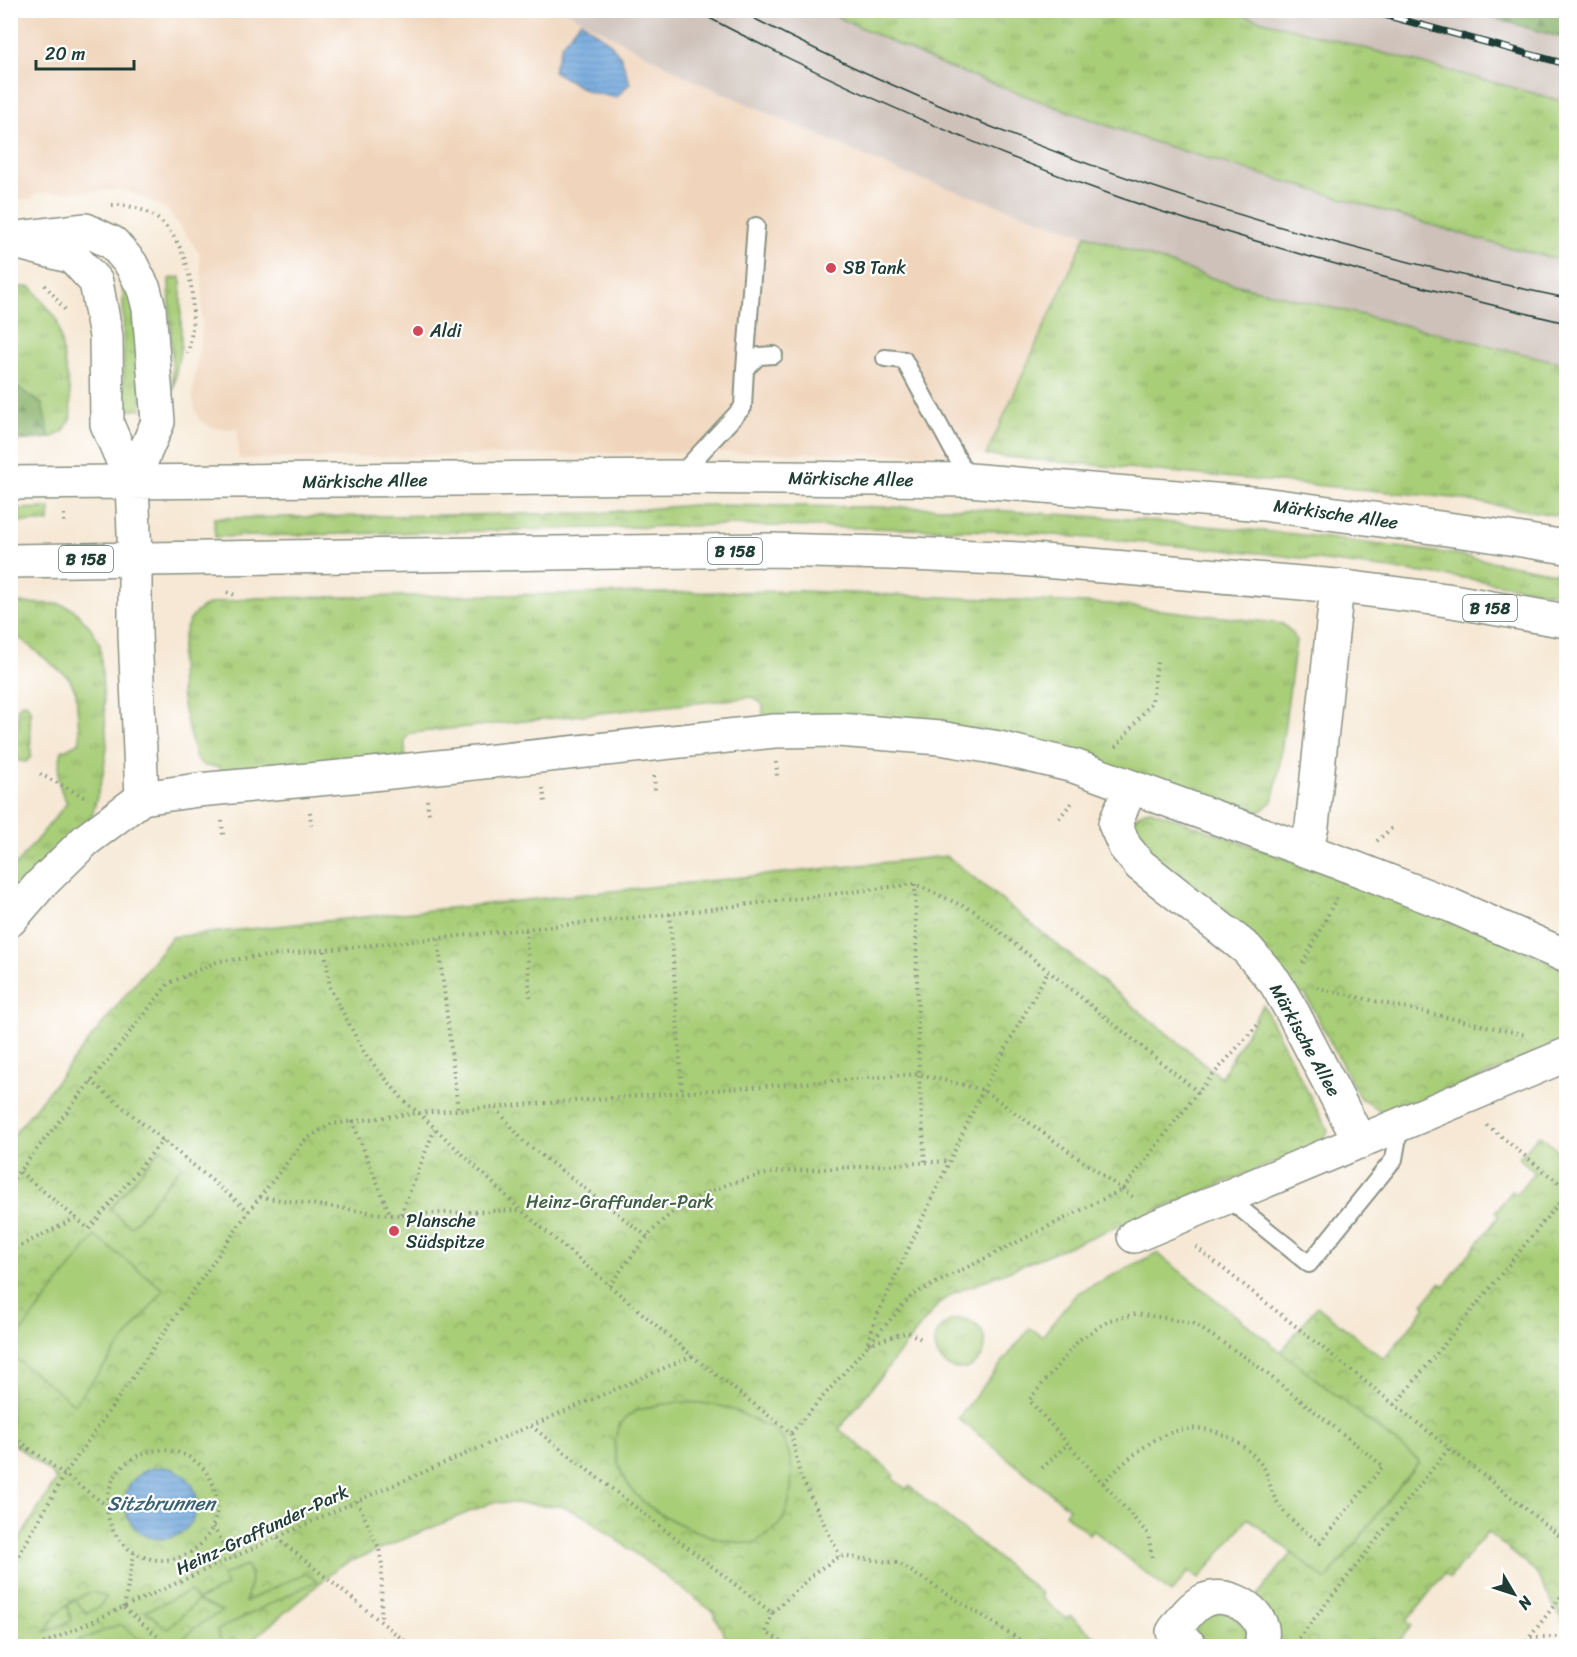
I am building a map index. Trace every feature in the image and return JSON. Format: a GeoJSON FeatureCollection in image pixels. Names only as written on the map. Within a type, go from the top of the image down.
{"type":"FeatureCollection","features":[{"type":"Feature","properties":{"kind":"street"},"geometry":{"type":"LineString","coordinates":[[10,240],[86,230],[113,243],[131,264],[144,289],[149,308],[158,422],[132,483]]}},
{"type":"Feature","properties":{"kind":"street"},"geometry":{"type":"LineString","coordinates":[[10,240],[73,257],[96,282],[106,336],[107,424],[132,483],[142,798]]}},
{"type":"Feature","properties":{"kind":"street","name":"Märkische Allee"},"geometry":{"type":"LineString","coordinates":[[10,483],[678,477],[969,480],[1263,504],[1566,547]]}},
{"type":"Feature","properties":{"kind":"street","name":"B 158"},"geometry":{"type":"LineString","coordinates":[[10,561],[748,550],[890,553],[1020,559],[1337,586],[1447,600],[1566,621]]}},
{"type":"Feature","properties":{"kind":"street"},"geometry":{"type":"LineString","coordinates":[[1306,850],[1312,826],[1337,586]]}},
{"type":"Feature","properties":{"kind":"street"},"geometry":{"type":"LineString","coordinates":[[10,920],[40,885],[86,840],[142,798],[198,790],[363,775],[762,732],[838,730],[940,738],[999,748],[1074,766],[1352,867],[1450,905],[1566,956]]}},
{"type":"Feature","properties":{"kind":"street","name":"Märkische Allee"},"geometry":{"type":"LineString","coordinates":[[1130,788],[1115,824],[1125,848],[1140,865],[1247,949],[1288,987],[1360,1142]]}},
{"type":"Feature","properties":{"kind":"street"},"geometry":{"type":"LineString","coordinates":[[1134,1236],[1566,1055]]}},
{"type":"Feature","properties":{"kind":"street"},"geometry":{"type":"LineString","coordinates":[[1181,1639],[1187,1614],[1204,1600],[1220,1597],[1236,1600],[1257,1618],[1262,1630],[1261,1647]]}},
{"type":"Feature","properties":{"kind":"lane"},"geometry":{"type":"LineString","coordinates":[[678,477],[743,407],[756,226]]}},
{"type":"Feature","properties":{"kind":"lane"},"geometry":{"type":"LineString","coordinates":[[745,369],[759,356],[774,355]]}},
{"type":"Feature","properties":{"kind":"lane"},"geometry":{"type":"LineString","coordinates":[[885,358],[904,360],[969,480]]}},
{"type":"Feature","properties":{"kind":"lane"},"geometry":{"type":"LineString","coordinates":[[1226,1196],[1309,1264],[1394,1160],[1400,1125]]}},
{"type":"Feature","properties":{"kind":"path"},"geometry":{"type":"LineString","coordinates":[[43,283],[69,313]]}},
{"type":"Feature","properties":{"kind":"path"},"geometry":{"type":"LineString","coordinates":[[40,774],[89,800]]}},
{"type":"Feature","properties":{"kind":"path"},"geometry":{"type":"LineString","coordinates":[[791,1433],[912,1295],[1123,1190],[1198,1092],[1288,987],[1322,929],[1352,867]]}},
{"type":"Feature","properties":{"kind":"path"},"geometry":{"type":"LineString","coordinates":[[10,1183],[169,982],[219,961],[526,930],[915,884],[974,911],[1198,1092]]}},
{"type":"Feature","properties":{"kind":"path"},"geometry":{"type":"LineString","coordinates":[[915,884],[918,1074],[925,1162]]}},
{"type":"Feature","properties":{"kind":"path"},"geometry":{"type":"LineString","coordinates":[[670,914],[682,1092]]}},
{"type":"Feature","properties":{"kind":"path"},"geometry":{"type":"LineString","coordinates":[[526,930],[530,997]]}},
{"type":"Feature","properties":{"kind":"path"},"geometry":{"type":"LineString","coordinates":[[438,939],[458,1110]]}},
{"type":"Feature","properties":{"kind":"path"},"geometry":{"type":"LineString","coordinates":[[325,951],[330,988],[365,1053],[406,1103],[521,1210],[609,1286],[692,1356],[791,1433],[800,1475],[840,1556]]}},
{"type":"Feature","properties":{"kind":"path"},"geometry":{"type":"LineString","coordinates":[[868,1344],[874,1322],[983,1090],[1048,971]]}},
{"type":"Feature","properties":{"kind":"path"},"geometry":{"type":"LineString","coordinates":[[1288,987],[1302,985],[1532,1037]]}},
{"type":"Feature","properties":{"kind":"path"},"geometry":{"type":"LineString","coordinates":[[10,1571],[65,1474],[249,1210],[305,1140],[331,1124],[419,1113],[918,1074],[983,1090],[1123,1190],[1566,1541]]}},
{"type":"Feature","properties":{"kind":"path"},"geometry":{"type":"LineString","coordinates":[[91,1081],[249,1210]]}},
{"type":"Feature","properties":{"kind":"path"},"geometry":{"type":"LineString","coordinates":[[496,1107],[524,1142],[648,1237]]}},
{"type":"Feature","properties":{"kind":"path"},"geometry":{"type":"LineString","coordinates":[[352,1121],[390,1215]]}},
{"type":"Feature","properties":{"kind":"path"},"geometry":{"type":"LineString","coordinates":[[1486,1124],[1566,1189]]}},
{"type":"Feature","properties":{"kind":"path"},"geometry":{"type":"LineString","coordinates":[[401,1214],[435,1128]]}},
{"type":"Feature","properties":{"kind":"path"},"geometry":{"type":"LineString","coordinates":[[20,1172],[90,1228],[163,1140]]}},
{"type":"Feature","properties":{"kind":"path"},"geometry":{"type":"LineString","coordinates":[[609,1286],[660,1223],[684,1206],[719,1188],[750,1177],[776,1172],[949,1161]]}},
{"type":"Feature","properties":{"kind":"path"},"geometry":{"type":"LineString","coordinates":[[1395,1406],[1566,1194]]}},
{"type":"Feature","properties":{"kind":"path"},"geometry":{"type":"LineString","coordinates":[[259,1197],[390,1215],[521,1210]]}},
{"type":"Feature","properties":{"kind":"path"},"geometry":{"type":"LineString","coordinates":[[10,1251],[76,1218]]}},
{"type":"Feature","properties":{"kind":"path"},"geometry":{"type":"LineString","coordinates":[[1102,1483],[1140,1450],[1180,1428],[1201,1427],[1218,1431],[1237,1442],[1251,1454],[1264,1469],[1274,1497],[1285,1515],[1320,1543],[1383,1466],[1251,1361],[1219,1338],[1194,1324],[1136,1314],[1110,1320],[1079,1340],[1029,1400],[1102,1483],[1148,1534],[1152,1557]]}},
{"type":"Feature","properties":{"kind":"path"},"geometry":{"type":"LineString","coordinates":[[868,1344],[908,1332],[923,1340]]}},
{"type":"Feature","properties":{"kind":"path","name":"Heinz-Graffunder-Park"},"geometry":{"type":"LineString","coordinates":[[38,1647],[357,1501],[692,1356]]}},
{"type":"Feature","properties":{"kind":"path"},"geometry":{"type":"LineString","coordinates":[[530,1426],[772,1613]]}},
{"type":"Feature","properties":{"kind":"path"},"geometry":{"type":"LineString","coordinates":[[10,1434],[107,1506]]}},
{"type":"Feature","properties":{"kind":"path"},"geometry":{"type":"LineString","coordinates":[[1042,1468],[1068,1444]]}},
{"type":"Feature","properties":{"kind":"path"},"geometry":{"type":"LineString","coordinates":[[10,1445],[33,1451]]}},
{"type":"Feature","properties":{"kind":"path"},"geometry":{"type":"LineString","coordinates":[[1293,1647],[1449,1448]]}},
{"type":"Feature","properties":{"kind":"path"},"geometry":{"type":"LineString","coordinates":[[163,1449],[180,1452],[196,1460],[208,1473],[216,1490],[218,1509],[213,1527],[203,1543],[188,1554],[170,1560],[151,1560],[134,1553],[120,1540],[110,1525],[107,1506],[109,1488],[117,1472],[129,1460],[145,1452],[163,1449]]}},
{"type":"Feature","properties":{"kind":"path"},"geometry":{"type":"LineString","coordinates":[[357,1501],[380,1548],[381,1621]]}},
{"type":"Feature","properties":{"kind":"path"},"geometry":{"type":"LineString","coordinates":[[213,1527],[232,1558]]}},
{"type":"Feature","properties":{"kind":"path"},"geometry":{"type":"LineString","coordinates":[[277,1538],[411,1647]]}},
{"type":"Feature","properties":{"kind":"path"},"geometry":{"type":"LineString","coordinates":[[134,1553],[124,1608],[169,1647]]}},
{"type":"Feature","properties":{"kind":"path"},"geometry":{"type":"LineString","coordinates":[[788,1647],[766,1632],[772,1613],[817,1571],[840,1556],[898,1563],[1030,1647]]}},
{"type":"Feature","properties":{"kind":"path"},"geometry":{"type":"LineString","coordinates":[[1523,1647],[1566,1590]]}},
{"type":"Feature","properties":{"kind":"path"},"geometry":{"type":"LineString","coordinates":[[1531,1637],[1566,1637]]}},
{"type":"Feature","properties":{"kind":"shaded area"},"geometry":{"type":"Polygon","coordinates":[[[565,10],[693,80],[903,173],[1086,235],[986,455],[688,452],[239,459],[237,428],[210,427],[200,421],[195,410],[192,396],[202,331],[202,280],[199,253],[168,210],[126,190],[37,193],[31,199],[11,199],[11,11],[565,10]]]}},
{"type":"Feature","properties":{"kind":"shaded area"},"geometry":{"type":"Polygon","coordinates":[[[565,11],[825,11],[942,65],[1150,141],[1495,244],[1566,260],[1566,364],[1221,281],[903,173],[693,80],[565,11]]]}},
{"type":"Feature","properties":{"kind":"shaded area"},"geometry":{"type":"Polygon","coordinates":[[[1226,11],[1470,11],[1566,39],[1566,102],[1226,11]]]}},
{"type":"Feature","properties":{"kind":"green space"},"geometry":{"type":"Polygon","coordinates":[[[825,11],[1226,11],[1566,102],[1566,261],[1495,244],[1150,141],[942,65],[825,11]]]}},
{"type":"Feature","properties":{"kind":"green space"},"geometry":{"type":"Polygon","coordinates":[[[1470,11],[1566,11],[1566,39],[1470,11]]]}},
{"type":"Feature","properties":{"kind":"green space"},"geometry":{"type":"Polygon","coordinates":[[[1086,235],[1221,281],[1566,364],[1566,517],[1453,498],[986,455],[1086,235]]]}},
{"type":"Feature","properties":{"kind":"green space"},"geometry":{"type":"Polygon","coordinates":[[[181,277],[181,345],[173,391],[169,279],[181,277]]]}},
{"type":"Feature","properties":{"kind":"green space"},"geometry":{"type":"Polygon","coordinates":[[[126,286],[133,291],[142,409],[124,411],[123,290],[126,286]]]}},
{"type":"Feature","properties":{"kind":"green space"},"geometry":{"type":"Polygon","coordinates":[[[10,287],[31,287],[57,319],[70,394],[71,418],[63,432],[50,438],[11,441],[10,287]]]}},
{"type":"Feature","properties":{"kind":"green space"},"geometry":{"type":"Polygon","coordinates":[[[10,382],[42,404],[50,438],[11,441],[10,382]]]}},
{"type":"Feature","properties":{"kind":"green space"},"geometry":{"type":"Polygon","coordinates":[[[692,505],[960,508],[1131,519],[1295,534],[1452,554],[1566,575],[1566,595],[1464,578],[1260,553],[1009,531],[726,525],[215,537],[214,518],[599,513],[692,505]]]}},
{"type":"Feature","properties":{"kind":"green space"},"geometry":{"type":"Polygon","coordinates":[[[50,508],[49,522],[11,522],[11,509],[50,508]]]}},
{"type":"Feature","properties":{"kind":"green space"},"geometry":{"type":"Polygon","coordinates":[[[801,591],[1109,604],[1283,624],[1296,640],[1278,776],[1272,801],[1261,811],[1249,814],[1192,796],[763,721],[763,705],[753,697],[411,733],[405,741],[406,757],[222,776],[219,767],[205,766],[196,759],[183,708],[180,667],[186,629],[199,609],[215,603],[256,598],[801,591]]]}},
{"type":"Feature","properties":{"kind":"green space"},"geometry":{"type":"Polygon","coordinates":[[[11,603],[60,604],[73,609],[91,628],[100,645],[107,747],[103,774],[92,816],[11,899],[11,871],[67,803],[58,777],[62,751],[80,742],[76,692],[69,678],[11,631],[11,603]]]}},
{"type":"Feature","properties":{"kind":"green space"},"geometry":{"type":"Polygon","coordinates":[[[22,703],[27,704],[30,710],[31,757],[26,762],[14,760],[11,762],[11,740],[19,726],[17,709],[22,703]]]}},
{"type":"Feature","properties":{"kind":"green space"},"geometry":{"type":"Polygon","coordinates":[[[1151,810],[1471,925],[1566,970],[1566,1042],[1394,1113],[1381,1111],[1360,1098],[1305,994],[1296,993],[1130,835],[1132,825],[1138,815],[1151,810]]]}},
{"type":"Feature","properties":{"kind":"green space","name":"Heinz-Graffunder-Park"},"geometry":{"type":"Polygon","coordinates":[[[947,856],[1221,1077],[1263,1005],[1328,1131],[1322,1143],[954,1293],[940,1302],[839,1429],[894,1474],[892,1478],[906,1489],[909,1486],[1042,1594],[1040,1597],[1067,1619],[1070,1616],[1107,1646],[724,1646],[725,1636],[712,1611],[585,1516],[560,1506],[493,1502],[340,1566],[245,1646],[11,1646],[10,1555],[56,1480],[51,1473],[11,1442],[11,1138],[172,937],[947,856]]]}},
{"type":"Feature","properties":{"kind":"green space"},"geometry":{"type":"Polygon","coordinates":[[[1539,1135],[1566,1157],[1566,1628],[1535,1571],[1487,1532],[1450,1578],[1444,1574],[1407,1621],[1412,1625],[1395,1646],[1269,1646],[1253,1601],[1292,1552],[1326,1580],[1419,1461],[1281,1352],[1317,1306],[1384,1359],[1426,1307],[1423,1304],[1440,1283],[1444,1286],[1499,1216],[1495,1212],[1512,1191],[1517,1194],[1535,1172],[1519,1158],[1539,1135]]]}},
{"type":"Feature","properties":{"kind":"green space"},"geometry":{"type":"Polygon","coordinates":[[[161,1148],[182,1165],[131,1227],[110,1209],[161,1148]]]}},
{"type":"Feature","properties":{"kind":"green space"},"geometry":{"type":"Polygon","coordinates":[[[95,1236],[164,1290],[74,1404],[11,1355],[11,1345],[95,1236]]]}},
{"type":"Feature","properties":{"kind":"green space"},"geometry":{"type":"Polygon","coordinates":[[[1157,1253],[1419,1461],[1326,1580],[1248,1518],[1199,1579],[1189,1571],[1171,1593],[1093,1530],[1089,1534],[1065,1514],[1069,1508],[958,1418],[1030,1328],[1042,1336],[1077,1293],[1157,1253]]]}},
{"type":"Feature","properties":{"kind":"green space"},"geometry":{"type":"Polygon","coordinates":[[[960,1319],[974,1323],[981,1330],[985,1344],[981,1358],[974,1365],[960,1369],[946,1365],[939,1358],[935,1344],[939,1330],[946,1323],[960,1319]]]}},
{"type":"Feature","properties":{"kind":"green space"},"geometry":{"type":"Polygon","coordinates":[[[689,1402],[719,1406],[743,1414],[776,1432],[788,1451],[792,1475],[787,1509],[778,1526],[757,1541],[751,1543],[722,1539],[671,1520],[643,1501],[633,1491],[623,1475],[615,1446],[619,1428],[624,1420],[646,1408],[689,1402]]]}},
{"type":"Feature","properties":{"kind":"green space"},"geometry":{"type":"Polygon","coordinates":[[[246,1565],[251,1579],[245,1602],[305,1573],[317,1581],[217,1630],[223,1646],[189,1646],[182,1640],[197,1626],[222,1611],[197,1601],[168,1629],[146,1611],[190,1591],[197,1600],[227,1586],[222,1576],[246,1565]]]}},
{"type":"Feature","properties":{"kind":"green space"},"geometry":{"type":"Polygon","coordinates":[[[92,1592],[107,1597],[99,1607],[87,1613],[75,1600],[68,1605],[71,1621],[45,1632],[64,1607],[76,1598],[92,1592]]]}},
{"type":"Feature","properties":{"kind":"green space"},"geometry":{"type":"Polygon","coordinates":[[[1217,1605],[1247,1627],[1247,1640],[1242,1646],[1210,1646],[1188,1627],[1217,1605]]]}},
{"type":"Feature","properties":{"kind":"green space"},"geometry":{"type":"Polygon","coordinates":[[[120,1624],[148,1646],[67,1646],[120,1624]]]}},
{"type":"Feature","properties":{"kind":"water"},"geometry":{"type":"Polygon","coordinates":[[[581,21],[609,42],[621,57],[630,83],[616,98],[587,91],[553,71],[562,44],[581,21]]]}},
{"type":"Feature","properties":{"kind":"water","name":"Sitzbrunnen"},"geometry":{"type":"Polygon","coordinates":[[[168,1467],[187,1477],[195,1489],[197,1503],[195,1517],[187,1529],[175,1537],[154,1539],[135,1529],[127,1517],[125,1496],[135,1477],[147,1469],[168,1467]]]}},
{"type":"Feature","properties":{"kind":"tram line"},"geometry":{"type":"LineString","coordinates":[[694,10],[798,63],[904,112],[1012,157],[1121,198],[1231,234],[1342,266],[1566,323]]}},
{"type":"Feature","properties":{"kind":"tram line"},"geometry":{"type":"LineString","coordinates":[[738,10],[836,59],[937,104],[1142,183],[1247,217],[1353,247],[1566,298]]}},
{"type":"Feature","properties":{"kind":"railway"},"geometry":{"type":"LineString","coordinates":[[1366,10],[1566,64]]}},
{"type":"Feature","properties":{"kind":"place","name":"SB Tank"},"geometry":{"type":"Point","coordinates":[831,268]}},
{"type":"Feature","properties":{"kind":"place","name":"Aldi"},"geometry":{"type":"Point","coordinates":[418,331]}},
{"type":"Feature","properties":{"kind":"place","name":"Plansche Südspitze"},"geometry":{"type":"Point","coordinates":[394,1231]}}]}
